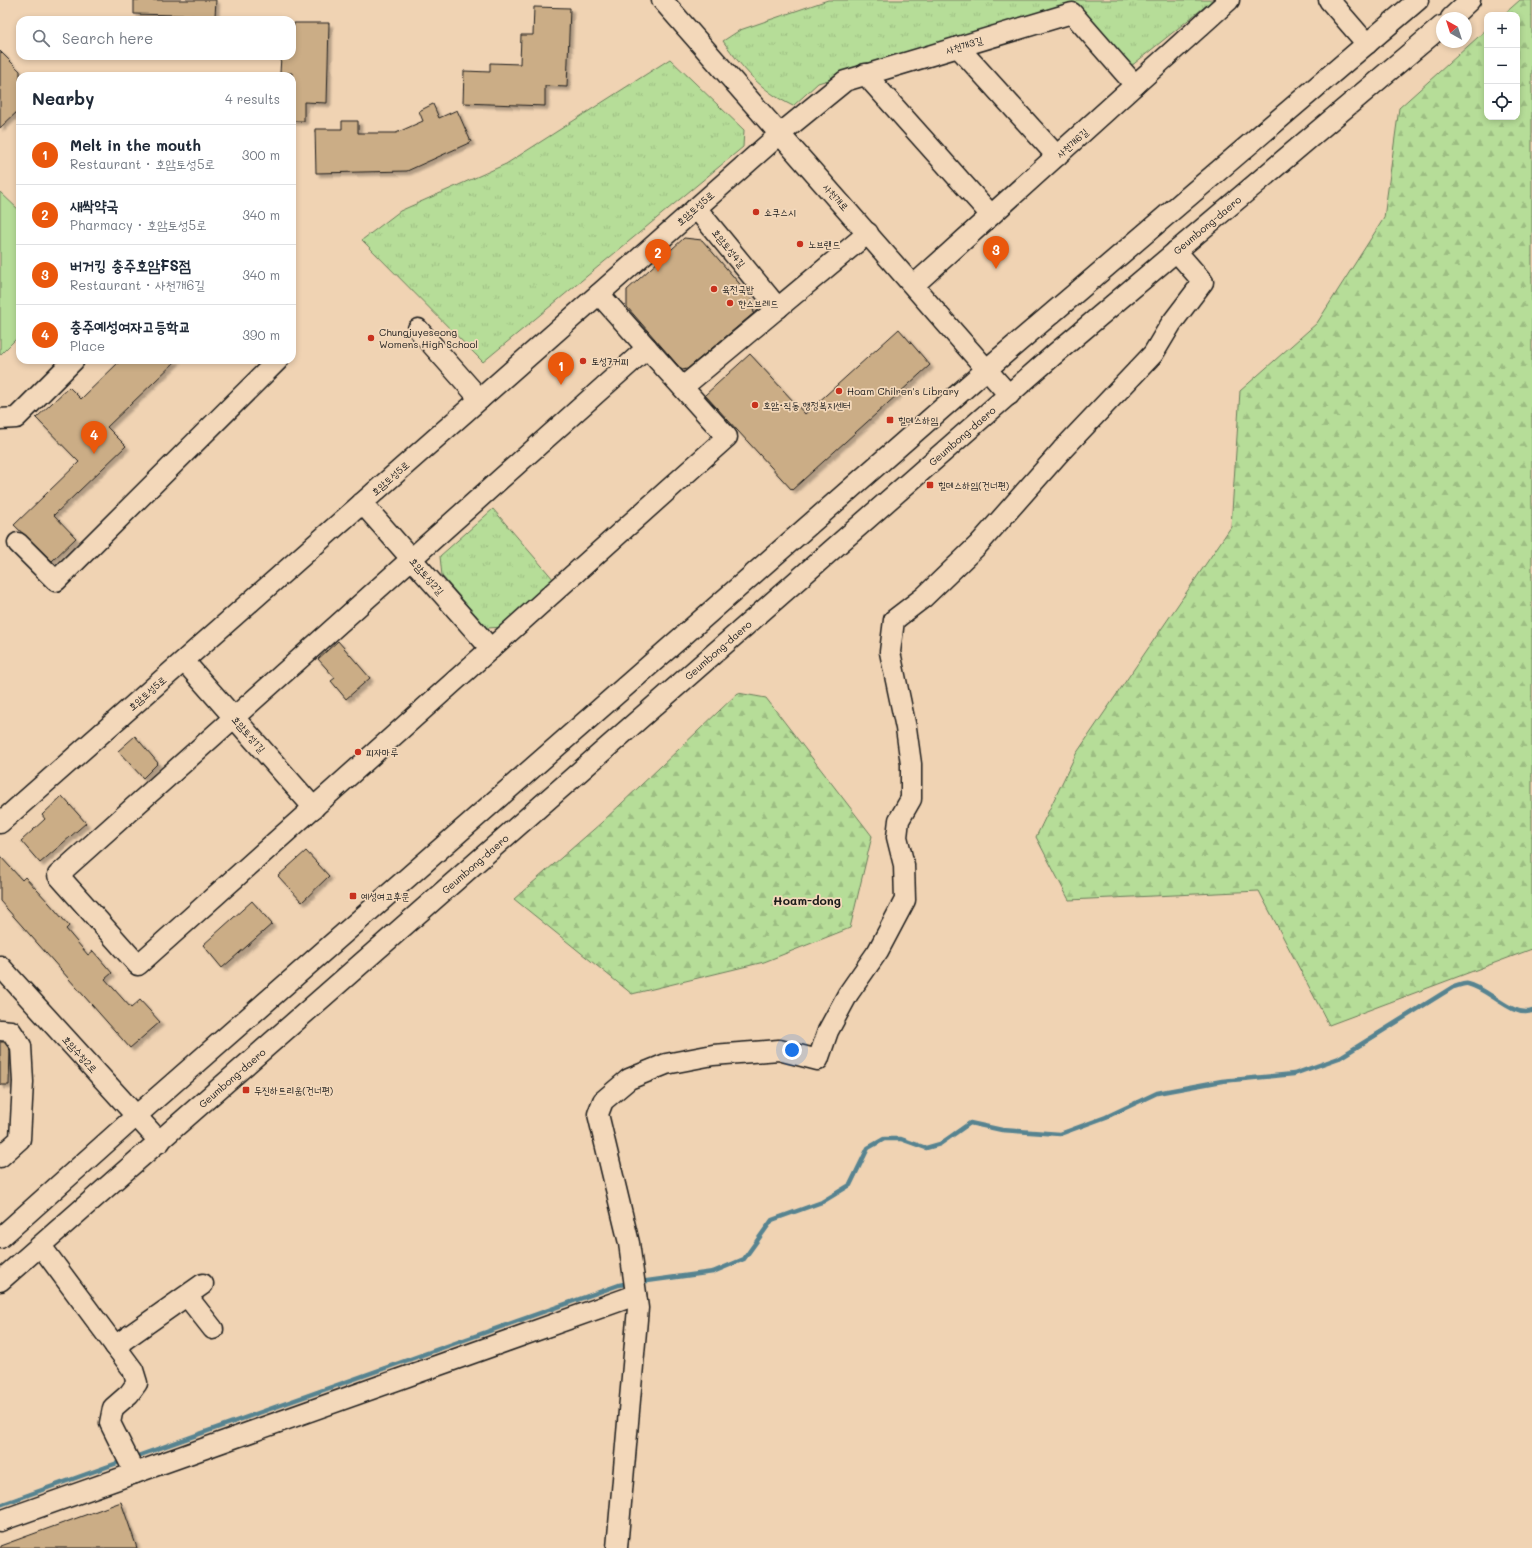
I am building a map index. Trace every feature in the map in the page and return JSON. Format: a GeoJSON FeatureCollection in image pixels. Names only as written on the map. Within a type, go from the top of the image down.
{"type":"FeatureCollection","features":[{"type":"Feature","properties":{"kind":"street","name":"사천개로"},"geometry":{"type":"LineString","coordinates":[[662,0],[987,368],[1008,395]]}},
{"type":"Feature","properties":{"kind":"street","name":"사천개6길"},"geometry":{"type":"LineString","coordinates":[[914,285],[1229,0]]}},
{"type":"Feature","properties":{"kind":"street"},"geometry":{"type":"LineString","coordinates":[[1329,0],[1367,44]]}},
{"type":"Feature","properties":{"kind":"street"},"geometry":{"type":"LineString","coordinates":[[0,1238],[136,1116],[987,368],[1418,0]]}},
{"type":"Feature","properties":{"kind":"street"},"geometry":{"type":"LineString","coordinates":[[1457,12],[1470,0]]}},
{"type":"Feature","properties":{"kind":"street","name":"사천개3길"},"geometry":{"type":"LineString","coordinates":[[780,134],[844,81],[1072,13],[1135,86]]}},
{"type":"Feature","properties":{"kind":"street","name":"Geumbong-daero"},"geometry":{"type":"LineString","coordinates":[[0,1281],[160,1142],[1008,395],[1436,31]]}},
{"type":"Feature","properties":{"kind":"street"},"geometry":{"type":"LineString","coordinates":[[958,47],[1056,156]]}},
{"type":"Feature","properties":{"kind":"street"},"geometry":{"type":"LineString","coordinates":[[865,74],[991,215]]}},
{"type":"Feature","properties":{"kind":"street","name":"호암토성5로"},"geometry":{"type":"LineString","coordinates":[[0,823],[780,134]]}},
{"type":"Feature","properties":{"kind":"street","name":"호암토성4길"},"geometry":{"type":"LineString","coordinates":[[696,208],[778,308]]}},
{"type":"Feature","properties":{"kind":"street"},"geometry":{"type":"LineString","coordinates":[[683,388],[868,234]]}},
{"type":"Feature","properties":{"kind":"street"},"geometry":{"type":"LineString","coordinates":[[617,1548],[638,1308],[634,1269],[598,1114],[603,1101],[629,1079],[666,1064],[686,1060],[713,1055],[779,1050],[818,1060],[828,1031],[848,994],[878,951],[905,900],[904,865],[897,837],[899,820],[911,799],[911,764],[906,728],[890,652],[894,620],[924,597],[978,545],[1062,450],[1153,354],[1172,324],[1203,282],[1176,251]]}},
{"type":"Feature","properties":{"kind":"street"},"geometry":{"type":"LineString","coordinates":[[599,294],[727,437],[138,965],[58,875],[647,348]]}},
{"type":"Feature","properties":{"kind":"street"},"geometry":{"type":"LineString","coordinates":[[418,329],[480,399]]}},
{"type":"Feature","properties":{"kind":"street"},"geometry":{"type":"LineString","coordinates":[[0,419],[16,418],[70,364]]}},
{"type":"Feature","properties":{"kind":"street"},"geometry":{"type":"LineString","coordinates":[[18,543],[56,581],[274,364]]}},
{"type":"Feature","properties":{"kind":"street","name":"호암토성2길"},"geometry":{"type":"LineString","coordinates":[[362,503],[491,650]]}},
{"type":"Feature","properties":{"kind":"street","name":"호암토성1길"},"geometry":{"type":"LineString","coordinates":[[184,661],[314,808]]}},
{"type":"Feature","properties":{"kind":"street","name":"호암수청2로"},"geometry":{"type":"LineString","coordinates":[[0,966],[160,1142]]}},
{"type":"Feature","properties":{"kind":"street"},"geometry":{"type":"LineString","coordinates":[[0,1030],[11,1031],[21,1046],[23,1082],[20,1139],[0,1157]]}},
{"type":"Feature","properties":{"kind":"street"},"geometry":{"type":"LineString","coordinates":[[40,1246],[133,1370],[137,1383],[129,1394],[113,1408],[110,1423],[134,1473]]}},
{"type":"Feature","properties":{"kind":"street"},"geometry":{"type":"LineString","coordinates":[[115,1346],[203,1284]]}},
{"type":"Feature","properties":{"kind":"street"},"geometry":{"type":"LineString","coordinates":[[0,1521],[636,1295]]}},
{"type":"Feature","properties":{"kind":"street"},"geometry":{"type":"LineString","coordinates":[[187,1296],[213,1329]]}},
{"type":"Feature","properties":{"kind":"green space"},"geometry":{"type":"Polygon","coordinates":[[[828,0],[1213,0],[1130,67],[1073,8],[818,83],[793,106],[781,100],[762,86],[738,61],[723,41],[740,30],[828,0]]]}},
{"type":"Feature","properties":{"kind":"green space"},"geometry":{"type":"Polygon","coordinates":[[[1520,0],[1532,0],[1532,949],[1329,1025],[1259,891],[1069,900],[1036,837],[1076,754],[1231,527],[1240,391],[1317,323],[1384,218],[1399,108],[1466,48],[1472,48],[1472,42],[1484,32],[1484,120],[1520,120],[1520,12],[1506,12],[1520,0]]]}},
{"type":"Feature","properties":{"kind":"green space"},"geometry":{"type":"Polygon","coordinates":[[[670,59],[744,130],[743,147],[483,362],[362,240],[400,211],[506,164],[670,59]]]}},
{"type":"Feature","properties":{"kind":"green space"},"geometry":{"type":"Polygon","coordinates":[[[0,192],[16,207],[16,339],[0,355],[0,192]]]}},
{"type":"Feature","properties":{"kind":"green space"},"geometry":{"type":"Polygon","coordinates":[[[493,509],[554,580],[504,627],[487,628],[442,576],[440,556],[493,509]]]}},
{"type":"Feature","properties":{"kind":"green space"},"geometry":{"type":"Polygon","coordinates":[[[738,693],[766,698],[872,836],[850,928],[764,962],[632,994],[514,899],[601,823],[738,693]]]}},
{"type":"Feature","properties":{"kind":"building"},"geometry":{"type":"Polygon","coordinates":[[[134,0],[216,0],[215,16],[134,14],[134,0]]]}},
{"type":"Feature","properties":{"kind":"building"},"geometry":{"type":"Polygon","coordinates":[[[534,7],[570,8],[567,87],[545,86],[545,106],[463,103],[464,71],[490,72],[490,63],[520,64],[521,35],[533,35],[534,7]]]}},
{"type":"Feature","properties":{"kind":"building"},"geometry":{"type":"Polygon","coordinates":[[[296,23],[329,23],[327,103],[304,102],[304,121],[296,121],[296,72],[280,72],[281,60],[296,60],[296,23]]]}},
{"type":"Feature","properties":{"kind":"building"},"geometry":{"type":"Polygon","coordinates":[[[0,51],[20,72],[16,72],[16,113],[0,128],[0,51]]]}},
{"type":"Feature","properties":{"kind":"building"},"geometry":{"type":"Polygon","coordinates":[[[433,104],[439,118],[457,110],[471,142],[407,171],[316,173],[315,129],[342,129],[342,121],[358,121],[358,133],[396,133],[423,121],[419,111],[433,104]]]}},
{"type":"Feature","properties":{"kind":"building"},"geometry":{"type":"Polygon","coordinates":[[[684,238],[702,240],[750,296],[754,313],[687,369],[682,370],[627,307],[627,290],[684,238]]]}},
{"type":"Feature","properties":{"kind":"building","name":"호암·직동 행정복지센터"},"geometry":{"type":"Polygon","coordinates":[[[899,329],[930,365],[792,490],[705,395],[750,354],[805,414],[899,329]]]}},
{"type":"Feature","properties":{"kind":"building"},"geometry":{"type":"Polygon","coordinates":[[[117,364],[173,364],[107,427],[126,446],[54,515],[76,538],[52,561],[14,525],[79,462],[36,418],[69,387],[81,399],[117,364]]]}},
{"type":"Feature","properties":{"kind":"building"},"geometry":{"type":"Polygon","coordinates":[[[338,641],[370,678],[346,699],[331,681],[335,678],[318,659],[338,641]]]}},
{"type":"Feature","properties":{"kind":"building"},"geometry":{"type":"Polygon","coordinates":[[[135,736],[158,763],[143,778],[118,751],[135,736]]]}},
{"type":"Feature","properties":{"kind":"building"},"geometry":{"type":"Polygon","coordinates":[[[62,796],[86,823],[40,863],[21,841],[45,819],[42,815],[62,796]]]}},
{"type":"Feature","properties":{"kind":"building"},"geometry":{"type":"Polygon","coordinates":[[[306,851],[329,876],[302,902],[278,876],[306,851]]]}},
{"type":"Feature","properties":{"kind":"building"},"geometry":{"type":"Polygon","coordinates":[[[0,856],[22,880],[25,877],[49,903],[69,926],[66,929],[88,955],[93,951],[112,973],[105,979],[131,1008],[140,1000],[160,1022],[130,1048],[0,901],[0,856]]]}},
{"type":"Feature","properties":{"kind":"building"},"geometry":{"type":"Polygon","coordinates":[[[252,901],[272,924],[222,968],[203,945],[252,901]]]}},
{"type":"Feature","properties":{"kind":"building"},"geometry":{"type":"Polygon","coordinates":[[[0,1042],[4,1042],[10,1050],[9,1085],[0,1085],[0,1042]]]}},
{"type":"Feature","properties":{"kind":"building"},"geometry":{"type":"Polygon","coordinates":[[[121,1502],[137,1548],[0,1548],[0,1546],[121,1502]]]}},
{"type":"Feature","properties":{"kind":"waterway"},"geometry":{"type":"LineString","coordinates":[[640,1282],[713,1272],[744,1259],[772,1220],[822,1202],[850,1185],[868,1148],[884,1139],[901,1139],[926,1148],[940,1144],[970,1123],[1002,1130],[1060,1134],[1106,1117],[1157,1093],[1222,1081],[1294,1074],[1339,1058],[1453,987],[1463,984],[1468,984],[1484,991],[1508,1007],[1524,1012],[1532,1011]]}},
{"type":"Feature","properties":{"kind":"waterway"},"geometry":{"type":"LineString","coordinates":[[132,1458],[619,1285],[630,1283]]}},
{"type":"Feature","properties":{"kind":"waterway"},"geometry":{"type":"LineString","coordinates":[[0,1505],[123,1461]]}},
{"type":"Feature","properties":{"kind":"place","name":"쇼쿠스시"},"geometry":{"type":"Point","coordinates":[756,212]}},
{"type":"Feature","properties":{"kind":"place","name":"노브랜드"},"geometry":{"type":"Point","coordinates":[800,244]}},
{"type":"Feature","properties":{"kind":"place","name":"버거킹 충주호암FS점"},"geometry":{"type":"Point","coordinates":[996,269]}},
{"type":"Feature","properties":{"kind":"place","name":"새싹약국"},"geometry":{"type":"Point","coordinates":[658,272]}},
{"type":"Feature","properties":{"kind":"place","name":"육전국밥"},"geometry":{"type":"Point","coordinates":[714,289]}},
{"type":"Feature","properties":{"kind":"place","name":"한스브레드"},"geometry":{"type":"Point","coordinates":[730,303]}},
{"type":"Feature","properties":{"kind":"place","name":"Chungjuyeseong Womens High School"},"geometry":{"type":"Point","coordinates":[371,338]}},
{"type":"Feature","properties":{"kind":"place","name":"토성7커피"},"geometry":{"type":"Point","coordinates":[583,361]}},
{"type":"Feature","properties":{"kind":"place","name":"Melt in the mouth"},"geometry":{"type":"Point","coordinates":[561,385]}},
{"type":"Feature","properties":{"kind":"place","name":"Hoam Chilren's Library"},"geometry":{"type":"Point","coordinates":[839,391]}},
{"type":"Feature","properties":{"kind":"place","name":"호암·직동 행정복지센터"},"geometry":{"type":"Point","coordinates":[755,405]}},
{"type":"Feature","properties":{"kind":"place","name":"힐데스하임"},"geometry":{"type":"Point","coordinates":[890,420]}},
{"type":"Feature","properties":{"kind":"place","name":"충주예성여자고등학교"},"geometry":{"type":"Point","coordinates":[94,454]}},
{"type":"Feature","properties":{"kind":"place","name":"힐데스하임(건너편)"},"geometry":{"type":"Point","coordinates":[930,485]}},
{"type":"Feature","properties":{"kind":"place","name":"피자마루"},"geometry":{"type":"Point","coordinates":[358,752]}},
{"type":"Feature","properties":{"kind":"place","name":"예성여고후문"},"geometry":{"type":"Point","coordinates":[353,896]}},
{"type":"Feature","properties":{"kind":"place","name":"두진하트리움(건너편)"},"geometry":{"type":"Point","coordinates":[246,1090]}},
{"type":"Feature","properties":{"kind":"district","name":"Hoam-dong"},"geometry":{"type":"Point","coordinates":[807,901]}}]}
